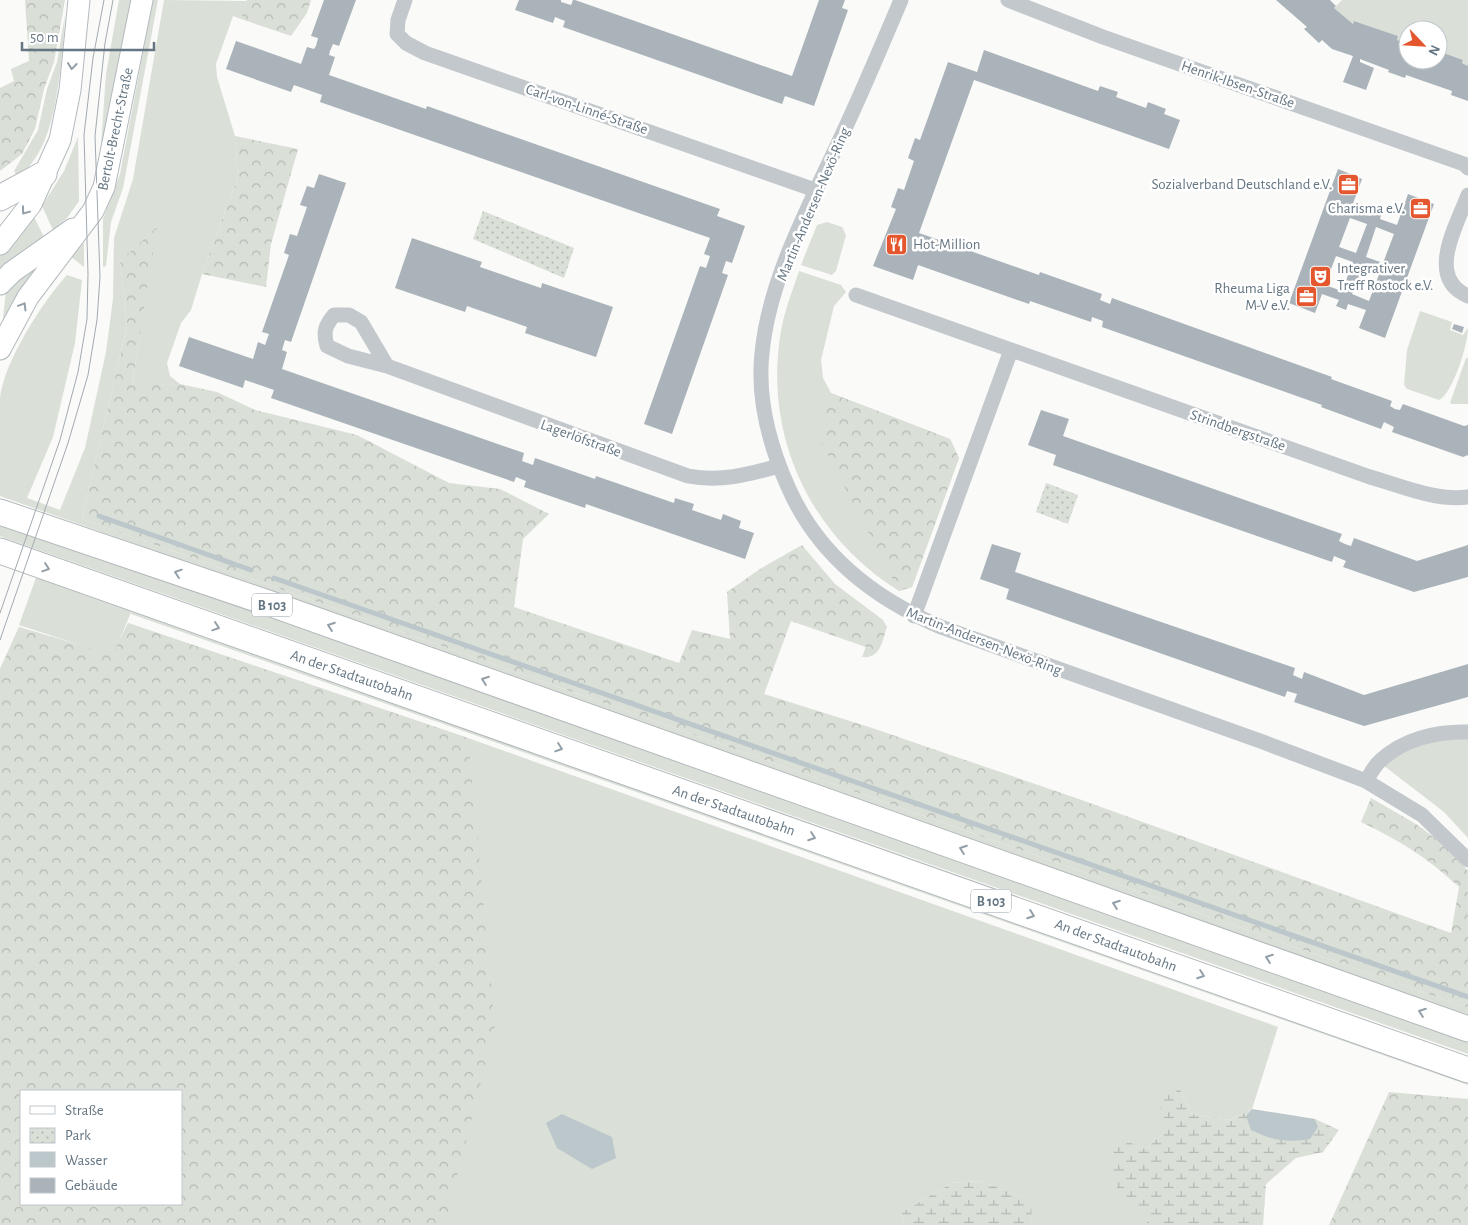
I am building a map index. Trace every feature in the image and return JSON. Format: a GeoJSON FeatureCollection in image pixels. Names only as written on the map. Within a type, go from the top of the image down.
{"type":"FeatureCollection","features":[{"type":"Feature","properties":{"kind":"highway"},"geometry":{"type":"LineString","coordinates":[[0,198],[44,174]]}},
{"type":"Feature","properties":{"kind":"highway","name":"B 103"},"geometry":{"type":"LineString","coordinates":[[0,512],[274,606],[1468,1028]]}},
{"type":"Feature","properties":{"kind":"highway","name":"An der Stadtautobahn"},"geometry":{"type":"LineString","coordinates":[[0,552],[1468,1070]]}},
{"type":"Feature","properties":{"kind":"main road"},"geometry":{"type":"LineString","coordinates":[[0,244],[31,204],[57,148],[65,122],[79,0]]}},
{"type":"Feature","properties":{"kind":"main road","name":"Bertolt-Brecht-Straße"},"geometry":{"type":"LineString","coordinates":[[0,349],[28,297],[98,204],[109,171],[142,0]]}},
{"type":"Feature","properties":{"kind":"main road","name":"Bertolt-Brecht-Straße"},"geometry":{"type":"LineString","coordinates":[[0,284],[12,272],[52,242],[83,223]]}},
{"type":"Feature","properties":{"kind":"street","name":"Carl-von-Linné-Straße"},"geometry":{"type":"LineString","coordinates":[[405,0],[398,20],[397,34],[406,43],[425,53],[815,190]]}},
{"type":"Feature","properties":{"kind":"street","name":"Martin-Andersen-Nexö-Ring"},"geometry":{"type":"LineString","coordinates":[[901,0],[842,135],[815,190],[786,262],[770,309],[762,354],[763,400],[770,442],[795,503],[848,572],[874,593],[914,616],[1366,781],[1422,815],[1468,860]]}},
{"type":"Feature","properties":{"kind":"street","name":"Henrik-Ibsen-Straße"},"geometry":{"type":"LineString","coordinates":[[1008,0],[1104,37],[1464,164],[1468,168]]}},
{"type":"Feature","properties":{"kind":"street"},"geometry":{"type":"LineString","coordinates":[[1468,194],[1446,257],[1446,269],[1452,285],[1457,291],[1468,296]]}},
{"type":"Feature","properties":{"kind":"street","name":"Strindbergstraße"},"geometry":{"type":"LineString","coordinates":[[856,295],[1370,477],[1435,496],[1453,499],[1468,497]]}},
{"type":"Feature","properties":{"kind":"street"},"geometry":{"type":"LineString","coordinates":[[914,616],[1011,350]]}},
{"type":"Feature","properties":{"kind":"street","name":"Lagerlöfstraße"},"geometry":{"type":"LineString","coordinates":[[387,366],[688,476],[708,480],[732,478],[779,466]]}},
{"type":"Feature","properties":{"kind":"street"},"geometry":{"type":"LineString","coordinates":[[1366,781],[1379,762],[1401,746],[1428,736],[1451,731],[1468,732]]}},
{"type":"Feature","properties":{"kind":"green space"},"geometry":{"type":"Polygon","coordinates":[[[25,0],[65,0],[54,62],[44,89],[35,129],[22,154],[0,171],[0,88],[14,81],[11,69],[29,61],[25,0]]]}},
{"type":"Feature","properties":{"kind":"green space"},"geometry":{"type":"Polygon","coordinates":[[[119,0],[133,0],[103,146],[101,145],[106,74],[119,0]]]}},
{"type":"Feature","properties":{"kind":"green space"},"geometry":{"type":"Polygon","coordinates":[[[153,0],[158,0],[123,188],[111,222],[106,266],[103,267],[103,219],[120,174],[153,0]]]}},
{"type":"Feature","properties":{"kind":"green space"},"geometry":{"type":"Polygon","coordinates":[[[164,0],[247,1],[241,19],[233,16],[216,64],[217,77],[235,136],[238,177],[202,274],[191,310],[181,323],[167,363],[170,376],[180,384],[132,386],[156,228],[120,261],[127,326],[82,519],[1468,1008],[1468,1016],[0,496],[0,399],[3,384],[8,368],[26,333],[47,300],[67,275],[82,280],[75,343],[53,437],[27,498],[60,510],[85,448],[106,352],[113,299],[114,238],[133,179],[164,0]]]}},
{"type":"Feature","properties":{"kind":"green space"},"geometry":{"type":"Polygon","coordinates":[[[247,0],[311,0],[307,13],[291,36],[241,19],[247,0]]]}},
{"type":"Feature","properties":{"kind":"green space"},"geometry":{"type":"Polygon","coordinates":[[[1342,0],[1468,0],[1468,66],[1462,63],[1463,60],[1448,55],[1448,20],[1398,20],[1398,36],[1354,21],[1353,24],[1334,8],[1342,0]]]}},
{"type":"Feature","properties":{"kind":"green space"},"geometry":{"type":"Polygon","coordinates":[[[65,15],[56,99],[48,131],[41,149],[19,179],[14,171],[38,130],[47,89],[57,62],[65,15]]]}},
{"type":"Feature","properties":{"kind":"green space"},"geometry":{"type":"Polygon","coordinates":[[[235,136],[298,149],[271,244],[266,287],[202,274],[238,177],[235,136]]]}},
{"type":"Feature","properties":{"kind":"green space"},"geometry":{"type":"Polygon","coordinates":[[[78,137],[79,201],[67,218],[53,230],[42,206],[64,171],[78,137]]]}},
{"type":"Feature","properties":{"kind":"green space"},"geometry":{"type":"Polygon","coordinates":[[[483,211],[574,248],[564,278],[473,239],[483,211]]]}},
{"type":"Feature","properties":{"kind":"green space"},"geometry":{"type":"Polygon","coordinates":[[[32,213],[44,237],[0,271],[0,255],[32,213]]]}},
{"type":"Feature","properties":{"kind":"green space"},"geometry":{"type":"Polygon","coordinates":[[[827,222],[842,227],[846,235],[836,271],[832,275],[801,265],[817,225],[827,222]]]}},
{"type":"Feature","properties":{"kind":"green space"},"geometry":{"type":"Polygon","coordinates":[[[157,227],[132,385],[180,384],[217,392],[255,410],[357,435],[449,483],[500,489],[549,514],[523,539],[514,607],[679,663],[692,630],[730,639],[727,592],[760,569],[802,545],[835,584],[883,620],[887,627],[877,652],[868,657],[862,657],[866,647],[791,621],[764,694],[872,728],[1076,798],[1451,933],[1459,887],[1413,850],[1361,822],[1371,798],[1416,824],[1451,850],[1468,871],[1468,1008],[82,519],[127,326],[120,261],[157,227]]]}},
{"type":"Feature","properties":{"kind":"green space"},"geometry":{"type":"Polygon","coordinates":[[[84,243],[84,267],[70,256],[84,243]]]}},
{"type":"Feature","properties":{"kind":"green space"},"geometry":{"type":"Polygon","coordinates":[[[52,248],[2,327],[6,291],[52,248]]]}},
{"type":"Feature","properties":{"kind":"green space"},"geometry":{"type":"Polygon","coordinates":[[[799,271],[841,285],[846,292],[834,306],[821,360],[823,378],[831,393],[950,439],[959,458],[912,587],[899,591],[868,568],[841,542],[819,513],[801,482],[788,448],[780,412],[777,375],[781,328],[799,271]]]}},
{"type":"Feature","properties":{"kind":"green space"},"geometry":{"type":"Polygon","coordinates":[[[1420,311],[1452,322],[1450,330],[1463,335],[1468,328],[1459,367],[1449,388],[1439,400],[1407,389],[1404,385],[1407,350],[1420,311]]]}},
{"type":"Feature","properties":{"kind":"green space"},"geometry":{"type":"Polygon","coordinates":[[[1466,358],[1468,358],[1468,404],[1452,404],[1450,403],[1466,358]]]}},
{"type":"Feature","properties":{"kind":"green space"},"geometry":{"type":"Polygon","coordinates":[[[831,393],[950,439],[959,458],[912,587],[899,591],[819,438],[831,393]]]}},
{"type":"Feature","properties":{"kind":"green space"},"geometry":{"type":"Polygon","coordinates":[[[1046,483],[1078,495],[1068,524],[1036,512],[1046,483]]]}},
{"type":"Feature","properties":{"kind":"green space"},"geometry":{"type":"Polygon","coordinates":[[[0,522],[1468,1042],[1468,1054],[5,538],[0,536],[0,522]]]}},
{"type":"Feature","properties":{"kind":"green space"},"geometry":{"type":"Polygon","coordinates":[[[37,575],[1468,1079],[1468,1085],[131,614],[132,610],[116,648],[128,623],[468,738],[1278,1027],[1252,1109],[1230,1120],[1192,1114],[1179,1087],[1165,1132],[1145,1149],[1116,1137],[1154,1216],[1144,1225],[1032,1225],[1030,1200],[980,1181],[952,1183],[902,1212],[903,1225],[0,1225],[0,669],[19,627],[86,647],[19,625],[37,575]]]}},
{"type":"Feature","properties":{"kind":"green space"},"geometry":{"type":"Polygon","coordinates":[[[128,623],[468,738],[495,1026],[445,1225],[0,1225],[0,669],[19,627],[112,655],[128,623]]]}},
{"type":"Feature","properties":{"kind":"green space"},"geometry":{"type":"Polygon","coordinates":[[[1468,732],[1468,838],[1444,812],[1379,762],[1401,745],[1468,732]]]}},
{"type":"Feature","properties":{"kind":"green space"},"geometry":{"type":"Polygon","coordinates":[[[1179,1087],[1192,1114],[1230,1120],[1252,1109],[1246,1116],[1318,1128],[1315,1119],[1339,1130],[1323,1152],[1296,1158],[1266,1184],[1263,1225],[1144,1225],[1154,1216],[1121,1199],[1110,1168],[1115,1136],[1145,1149],[1165,1132],[1158,1096],[1179,1087]]]}},
{"type":"Feature","properties":{"kind":"green space"},"geometry":{"type":"Polygon","coordinates":[[[1389,1092],[1468,1099],[1468,1225],[1329,1225],[1389,1092]]]}},
{"type":"Feature","properties":{"kind":"green space"},"geometry":{"type":"Polygon","coordinates":[[[980,1181],[1031,1200],[1032,1225],[903,1225],[902,1212],[952,1183],[980,1181]]]}},
{"type":"Feature","properties":{"kind":"water"},"geometry":{"type":"Polygon","coordinates":[[[1252,1109],[1315,1119],[1318,1127],[1310,1139],[1286,1141],[1272,1138],[1251,1130],[1246,1116],[1252,1109]]]}},
{"type":"Feature","properties":{"kind":"water"},"geometry":{"type":"Polygon","coordinates":[[[562,1114],[612,1137],[616,1158],[592,1169],[557,1148],[546,1123],[562,1114]]]}},
{"type":"Feature","properties":{"kind":"building"},"geometry":{"type":"Polygon","coordinates":[[[324,0],[356,0],[339,46],[333,44],[330,51],[329,55],[335,57],[329,75],[426,109],[427,106],[720,209],[717,216],[745,226],[732,263],[726,261],[722,273],[728,275],[672,434],[644,424],[700,266],[706,268],[710,256],[704,254],[710,238],[320,102],[322,95],[294,85],[291,92],[226,69],[236,41],[301,64],[307,47],[314,49],[316,46],[318,38],[311,36],[324,0]]]}},
{"type":"Feature","properties":{"kind":"building"},"geometry":{"type":"Polygon","coordinates":[[[519,0],[561,0],[561,2],[571,5],[573,0],[575,0],[792,76],[819,0],[845,0],[842,8],[848,10],[814,106],[785,96],[782,104],[563,27],[565,21],[555,17],[553,23],[515,10],[519,0]]]}},
{"type":"Feature","properties":{"kind":"building"},"geometry":{"type":"Polygon","coordinates":[[[1276,0],[1330,0],[1336,6],[1334,8],[1353,24],[1354,21],[1398,36],[1398,70],[1448,70],[1448,55],[1463,60],[1462,63],[1468,66],[1468,101],[1451,95],[1452,91],[1406,75],[1405,78],[1360,59],[1360,62],[1374,68],[1366,90],[1343,82],[1353,56],[1332,49],[1322,40],[1319,43],[1304,29],[1307,27],[1276,0]]]}},
{"type":"Feature","properties":{"kind":"building"},"geometry":{"type":"Polygon","coordinates":[[[984,50],[1098,91],[1100,86],[1118,92],[1116,97],[1146,108],[1148,102],[1166,109],[1164,114],[1180,120],[1169,149],[974,80],[919,233],[1039,275],[1040,272],[1102,294],[1100,300],[1110,304],[1112,298],[1332,377],[1331,379],[1392,401],[1390,406],[1395,409],[1400,410],[1403,404],[1464,426],[1468,425],[1468,455],[1463,457],[1392,432],[1394,427],[1384,422],[1381,429],[1321,407],[1322,405],[1102,327],[1103,321],[1092,317],[1091,322],[1030,301],[1029,304],[918,265],[913,280],[873,266],[896,209],[891,207],[898,188],[904,190],[914,161],[908,158],[915,138],[920,140],[948,62],[977,72],[984,50]]]}},
{"type":"Feature","properties":{"kind":"building"},"geometry":{"type":"Polygon","coordinates":[[[1338,169],[1362,179],[1351,209],[1370,216],[1373,209],[1382,212],[1380,219],[1397,225],[1408,194],[1434,204],[1385,338],[1359,328],[1366,310],[1348,304],[1346,310],[1336,306],[1339,300],[1322,294],[1315,313],[1289,303],[1338,169]],[[1350,218],[1339,247],[1356,253],[1367,224],[1350,218]],[[1376,227],[1366,257],[1383,263],[1394,234],[1376,227]],[[1336,256],[1325,285],[1342,291],[1353,262],[1336,256]],[[1363,266],[1352,294],[1369,301],[1380,272],[1363,266]]]}},
{"type":"Feature","properties":{"kind":"building"},"geometry":{"type":"Polygon","coordinates":[[[319,174],[346,183],[291,342],[285,340],[282,350],[287,352],[282,369],[524,453],[522,461],[533,465],[535,458],[595,479],[596,476],[674,503],[675,498],[694,504],[692,510],[721,520],[723,514],[741,521],[739,528],[754,533],[745,559],[586,504],[585,508],[524,487],[526,481],[516,477],[514,482],[271,398],[274,390],[245,380],[243,388],[179,366],[189,337],[253,359],[258,342],[265,345],[269,334],[262,332],[289,255],[284,253],[290,234],[297,236],[307,207],[300,205],[307,186],[314,188],[319,174]]]}},
{"type":"Feature","properties":{"kind":"building"},"geometry":{"type":"Polygon","coordinates":[[[412,238],[482,262],[480,267],[541,288],[542,283],[613,307],[596,357],[525,333],[527,327],[467,306],[465,312],[395,288],[412,238]]]}},
{"type":"Feature","properties":{"kind":"building"},"geometry":{"type":"Polygon","coordinates":[[[1454,324],[1464,327],[1462,333],[1452,329],[1454,324]]]}},
{"type":"Feature","properties":{"kind":"building"},"geometry":{"type":"Polygon","coordinates":[[[1041,410],[1069,419],[1063,436],[1342,534],[1339,541],[1351,546],[1354,538],[1417,561],[1468,545],[1468,577],[1414,592],[1343,567],[1346,561],[1334,556],[1332,562],[1053,465],[1056,455],[1028,445],[1041,410]]]}},
{"type":"Feature","properties":{"kind":"building"},"geometry":{"type":"Polygon","coordinates":[[[992,544],[1021,553],[1015,572],[1295,668],[1293,675],[1302,679],[1304,672],[1364,695],[1468,664],[1468,697],[1364,726],[1294,702],[1297,694],[1287,691],[1285,697],[1006,599],[1009,589],[980,579],[992,544]]]}},
{"type":"Feature","properties":{"kind":"waterway"},"geometry":{"type":"LineString","coordinates":[[99,516],[251,570]]}},
{"type":"Feature","properties":{"kind":"waterway"},"geometry":{"type":"LineString","coordinates":[[274,578],[1468,997]]}},
{"type":"Feature","properties":{"kind":"tram line"},"geometry":{"type":"LineString","coordinates":[[0,613],[60,440],[78,372],[87,319],[88,274],[84,135],[93,58],[104,0]]}},
{"type":"Feature","properties":{"kind":"tram line"},"geometry":{"type":"LineString","coordinates":[[0,640],[68,443],[88,375],[97,320],[100,277],[95,136],[105,43],[113,0]]}},
{"type":"Feature","properties":{"kind":"place","name":"Sozialverband Deutschland e.V."},"geometry":{"type":"Point","coordinates":[1348,184]}},
{"type":"Feature","properties":{"kind":"place","name":"Charisma e.V."},"geometry":{"type":"Point","coordinates":[1421,208]}},
{"type":"Feature","properties":{"kind":"place","name":"Hot-Million"},"geometry":{"type":"Point","coordinates":[897,244]}},
{"type":"Feature","properties":{"kind":"place","name":"Integrativer Treff Rostock e.V."},"geometry":{"type":"Point","coordinates":[1321,277]}},
{"type":"Feature","properties":{"kind":"place","name":"Rheuma Liga M-V e.V."},"geometry":{"type":"Point","coordinates":[1306,297]}}]}
